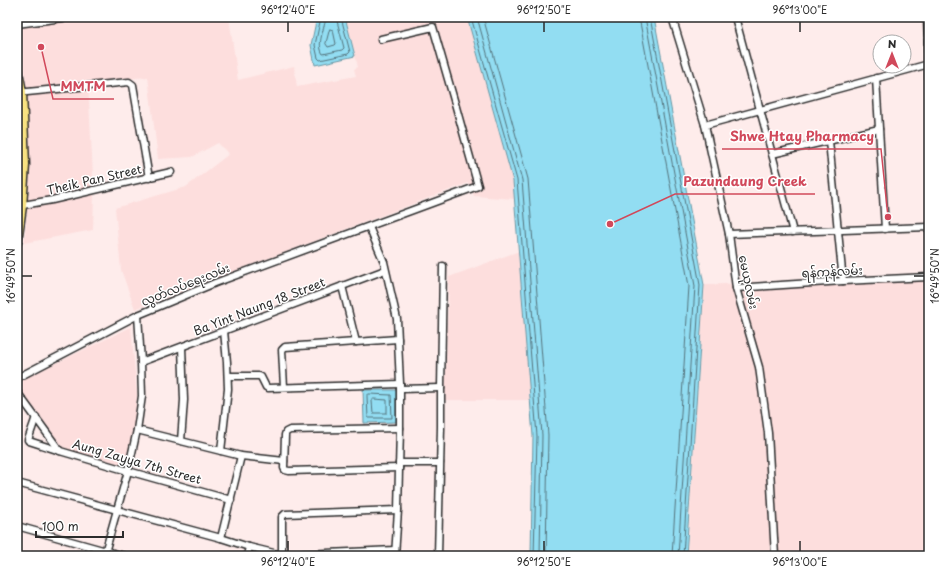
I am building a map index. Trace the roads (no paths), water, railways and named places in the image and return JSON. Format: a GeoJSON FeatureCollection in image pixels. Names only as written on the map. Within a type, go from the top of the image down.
{"type":"FeatureCollection","features":[{"type":"Feature","properties":{"kind":"main road"},"geometry":{"type":"LineString","coordinates":[[17,66],[25,165],[19,206],[17,242]]}},
{"type":"Feature","properties":{"kind":"street"},"geometry":{"type":"LineString","coordinates":[[17,24],[70,17]]}},
{"type":"Feature","properties":{"kind":"street","name":"မေယုလမ်း"},"geometry":{"type":"LineString","coordinates":[[672,17],[705,125],[729,234],[736,288],[759,367],[768,433],[775,556]]}},
{"type":"Feature","properties":{"kind":"street"},"geometry":{"type":"LineString","coordinates":[[735,17],[793,232]]}},
{"type":"Feature","properties":{"kind":"street"},"geometry":{"type":"LineString","coordinates":[[928,21],[929,83]]}},
{"type":"Feature","properties":{"kind":"street","name":"လွတ်လပ်ရေးလမ်း"},"geometry":{"type":"LineString","coordinates":[[17,378],[138,315],[215,283],[478,186],[433,27],[382,39]]}},
{"type":"Feature","properties":{"kind":"street"},"geometry":{"type":"LineString","coordinates":[[705,125],[929,64]]}},
{"type":"Feature","properties":{"kind":"street"},"geometry":{"type":"LineString","coordinates":[[876,78],[885,229]]}},
{"type":"Feature","properties":{"kind":"street"},"geometry":{"type":"LineString","coordinates":[[19,93],[129,82],[133,85],[149,178]]}},
{"type":"Feature","properties":{"kind":"street"},"geometry":{"type":"LineString","coordinates":[[772,154],[879,129]]}},
{"type":"Feature","properties":{"kind":"street"},"geometry":{"type":"LineString","coordinates":[[829,141],[843,281]]}},
{"type":"Feature","properties":{"kind":"street","name":"Theik Pan Street"},"geometry":{"type":"LineString","coordinates":[[19,206],[52,200],[171,172]]}},
{"type":"Feature","properties":{"kind":"street"},"geometry":{"type":"LineString","coordinates":[[17,483],[282,555],[395,553],[398,510],[400,428],[397,319],[384,262],[369,227]]}},
{"type":"Feature","properties":{"kind":"street"},"geometry":{"type":"LineString","coordinates":[[729,234],[929,227]]}},
{"type":"Feature","properties":{"kind":"street"},"geometry":{"type":"LineString","coordinates":[[438,556],[443,266]]}},
{"type":"Feature","properties":{"kind":"street","name":"Ba Yint Naung 18 Street"},"geometry":{"type":"LineString","coordinates":[[141,362],[385,270]]}},
{"type":"Feature","properties":{"kind":"street","name":"ရန်ကုန်လမ်း"},"geometry":{"type":"LineString","coordinates":[[736,288],[843,281],[929,278]]}},
{"type":"Feature","properties":{"kind":"street"},"geometry":{"type":"LineString","coordinates":[[342,286],[356,342]]}},
{"type":"Feature","properties":{"kind":"street"},"geometry":{"type":"LineString","coordinates":[[105,553],[128,471],[137,430],[142,396],[138,315]]}},
{"type":"Feature","properties":{"kind":"street"},"geometry":{"type":"LineString","coordinates":[[221,452],[228,389],[224,331]]}},
{"type":"Feature","properties":{"kind":"street"},"geometry":{"type":"LineString","coordinates":[[284,387],[282,350],[285,347],[398,339]]}},
{"type":"Feature","properties":{"kind":"street"},"geometry":{"type":"LineString","coordinates":[[181,441],[184,400],[182,347]]}},
{"type":"Feature","properties":{"kind":"street"},"geometry":{"type":"LineString","coordinates":[[228,376],[259,376],[268,388],[441,388]]}},
{"type":"Feature","properties":{"kind":"street","name":"Aung Zayya 7th Street"},"geometry":{"type":"LineString","coordinates":[[17,392],[60,451],[231,500]]}},
{"type":"Feature","properties":{"kind":"street"},"geometry":{"type":"LineString","coordinates":[[36,417],[28,440],[29,442],[60,451]]}},
{"type":"Feature","properties":{"kind":"street"},"geometry":{"type":"LineString","coordinates":[[400,428],[290,430],[286,432],[285,435],[284,468],[288,472],[440,463]]}},
{"type":"Feature","properties":{"kind":"street"},"geometry":{"type":"LineString","coordinates":[[137,430],[221,452],[284,461]]}},
{"type":"Feature","properties":{"kind":"street"},"geometry":{"type":"LineString","coordinates":[[221,538],[241,456]]}},
{"type":"Feature","properties":{"kind":"street"},"geometry":{"type":"LineString","coordinates":[[282,555],[283,515],[398,510]]}},
{"type":"Feature","properties":{"kind":"street"},"geometry":{"type":"LineString","coordinates":[[17,526],[105,553],[124,556]]}},
{"type":"Feature","properties":{"kind":"street"},"geometry":{"type":"LineString","coordinates":[[247,556],[249,547]]}},
{"type":"Feature","properties":{"kind":"water"},"geometry":{"type":"Polygon","coordinates":[[[317,17],[345,17],[355,56],[315,65],[311,45],[317,17]]]}},
{"type":"Feature","properties":{"kind":"water"},"geometry":{"type":"Polygon","coordinates":[[[467,17],[654,17],[704,285],[686,556],[531,556],[533,436],[513,181],[467,17]]]}},
{"type":"Feature","properties":{"kind":"water"},"geometry":{"type":"Polygon","coordinates":[[[363,390],[396,390],[396,422],[364,423],[363,390]]]}},
{"type":"Feature","properties":{"kind":"place","name":"MMTM"},"geometry":{"type":"Point","coordinates":[41,47]}},
{"type":"Feature","properties":{"kind":"place","name":"Shwe Htay Pharmacy"},"geometry":{"type":"Point","coordinates":[888,217]}},
{"type":"Feature","properties":{"kind":"place","name":"Pazundaung Creek"},"geometry":{"type":"Point","coordinates":[610,224]}}]}
